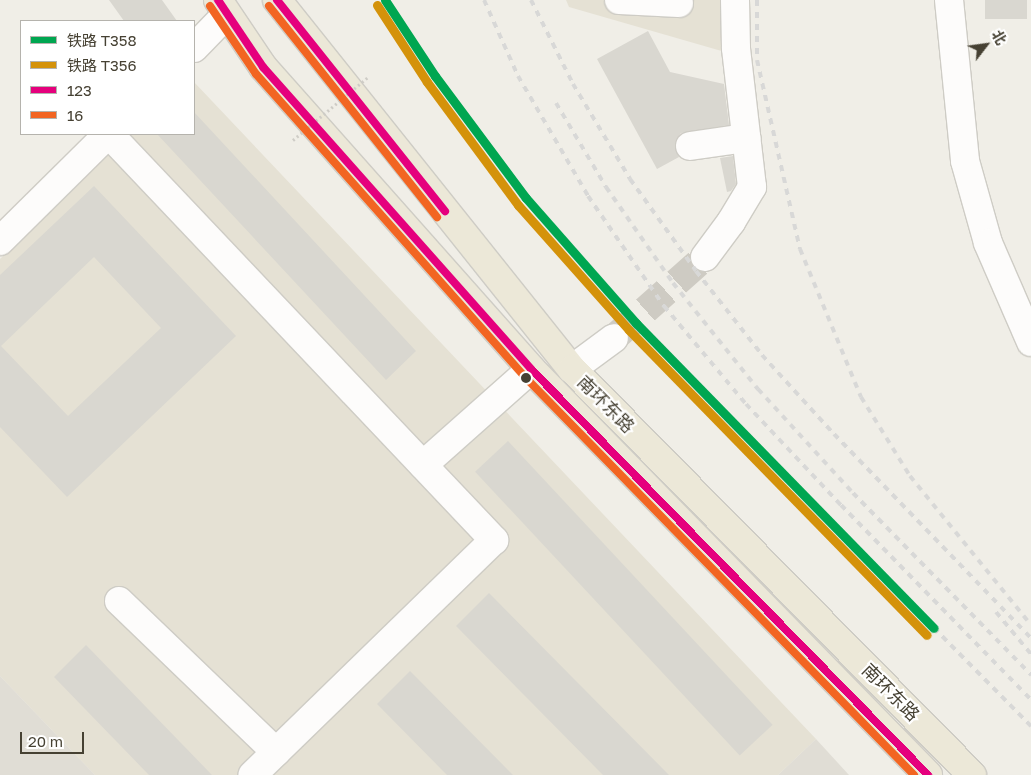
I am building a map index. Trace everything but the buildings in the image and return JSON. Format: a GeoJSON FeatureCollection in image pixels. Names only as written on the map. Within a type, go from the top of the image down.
{"type":"FeatureCollection","features":[{"type":"Feature","properties":{"kind":"highway","name":"南环东路"},"geometry":{"type":"LineString","coordinates":[[277,0],[572,369],[972,775]]}},
{"type":"Feature","properties":{"kind":"highway","name":"南环东路"},"geometry":{"type":"LineString","coordinates":[[222,7],[263,67],[530,369],[928,775]]}},
{"type":"Feature","properties":{"kind":"street"},"geometry":{"type":"LineString","coordinates":[[619,0],[679,3]]}},
{"type":"Feature","properties":{"kind":"street"},"geometry":{"type":"LineString","coordinates":[[949,0],[964,161],[988,243],[1031,342]]}},
{"type":"Feature","properties":{"kind":"street"},"geometry":{"type":"LineString","coordinates":[[195,47],[222,7]]}},
{"type":"Feature","properties":{"kind":"street"},"geometry":{"type":"LineString","coordinates":[[704,256],[731,222],[752,187],[735,8]]}},
{"type":"Feature","properties":{"kind":"street"},"geometry":{"type":"LineString","coordinates":[[0,241],[107,135]]}},
{"type":"Feature","properties":{"kind":"street"},"geometry":{"type":"LineString","coordinates":[[109,135],[494,540],[252,775]]}},
{"type":"Feature","properties":{"kind":"street"},"geometry":{"type":"LineString","coordinates":[[690,146],[746,138]]}},
{"type":"Feature","properties":{"kind":"street"},"geometry":{"type":"LineString","coordinates":[[572,369],[614,338]]}},
{"type":"Feature","properties":{"kind":"street"},"geometry":{"type":"LineString","coordinates":[[423,465],[530,369]]}},
{"type":"Feature","properties":{"kind":"street"},"geometry":{"type":"LineString","coordinates":[[119,601],[276,752]]}},
{"type":"Feature","properties":{"kind":"path"},"geometry":{"type":"LineString","coordinates":[[293,140],[367,78]]}},
{"type":"Feature","properties":{"kind":"shaded area"},"geometry":{"type":"Polygon","coordinates":[[[566,0],[728,0],[725,52],[569,7],[566,0]]]}},
{"type":"Feature","properties":{"kind":"shaded area"},"geometry":{"type":"Polygon","coordinates":[[[195,83],[816,739],[778,775],[95,775],[0,676],[0,259],[125,135],[195,135],[195,83]]]}},
{"type":"Feature","properties":{"kind":"shaded area"},"geometry":{"type":"Polygon","coordinates":[[[0,676],[95,775],[0,775],[0,676]]]}},
{"type":"Feature","properties":{"kind":"shaded area"},"geometry":{"type":"Polygon","coordinates":[[[816,739],[849,775],[778,775],[816,739]]]}},
{"type":"Feature","properties":{"kind":"tunnel"},"geometry":{"type":"LineString","coordinates":[[614,338],[705,257]]}},
{"type":"Feature","properties":{"kind":"railway"},"geometry":{"type":"LineString","coordinates":[[484,0],[518,76],[588,196],[664,306],[746,404],[841,505],[1031,700]]}},
{"type":"Feature","properties":{"kind":"railway"},"geometry":{"type":"LineString","coordinates":[[531,0],[573,84],[630,179],[696,271],[762,355],[834,434],[1031,638]]}},
{"type":"Feature","properties":{"kind":"railway"},"geometry":{"type":"LineString","coordinates":[[757,0],[757,60],[800,249],[861,397],[910,476],[1031,625]]}},
{"type":"Feature","properties":{"kind":"railway"},"geometry":{"type":"LineString","coordinates":[[556,103],[606,187],[673,283],[758,389],[853,493],[1031,675]]}},
{"type":"Feature","properties":{"kind":"railway"},"geometry":{"type":"LineString","coordinates":[[996,612],[1031,654]]}},
{"type":"Feature","properties":{"kind":"railway"},"geometry":{"type":"LineString","coordinates":[[934,628],[1031,726]]}},
{"type":"Feature","properties":{"kind":"rail line","name":"T358"},"geometry":{"type":"LineString","coordinates":[[385,0],[435,76],[526,198],[636,323],[934,628]]}},
{"type":"Feature","properties":{"kind":"rail line","name":"T356"},"geometry":{"type":"LineString","coordinates":[[377,5],[427,82],[518,205],[629,330],[927,635]]}},
{"type":"Feature","properties":{"kind":"transit line","name":"123"},"geometry":{"type":"LineString","coordinates":[[218,0],[263,67],[531,369],[928,775]]}},
{"type":"Feature","properties":{"kind":"transit line","name":"123"},"geometry":{"type":"LineString","coordinates":[[277,0],[445,211]]}},
{"type":"Feature","properties":{"kind":"transit line","name":"16"},"geometry":{"type":"LineString","coordinates":[[210,6],[256,74],[524,376],[914,775]]}},
{"type":"Feature","properties":{"kind":"transit line","name":"16"},"geometry":{"type":"LineString","coordinates":[[269,6],[437,217]]}}]}
